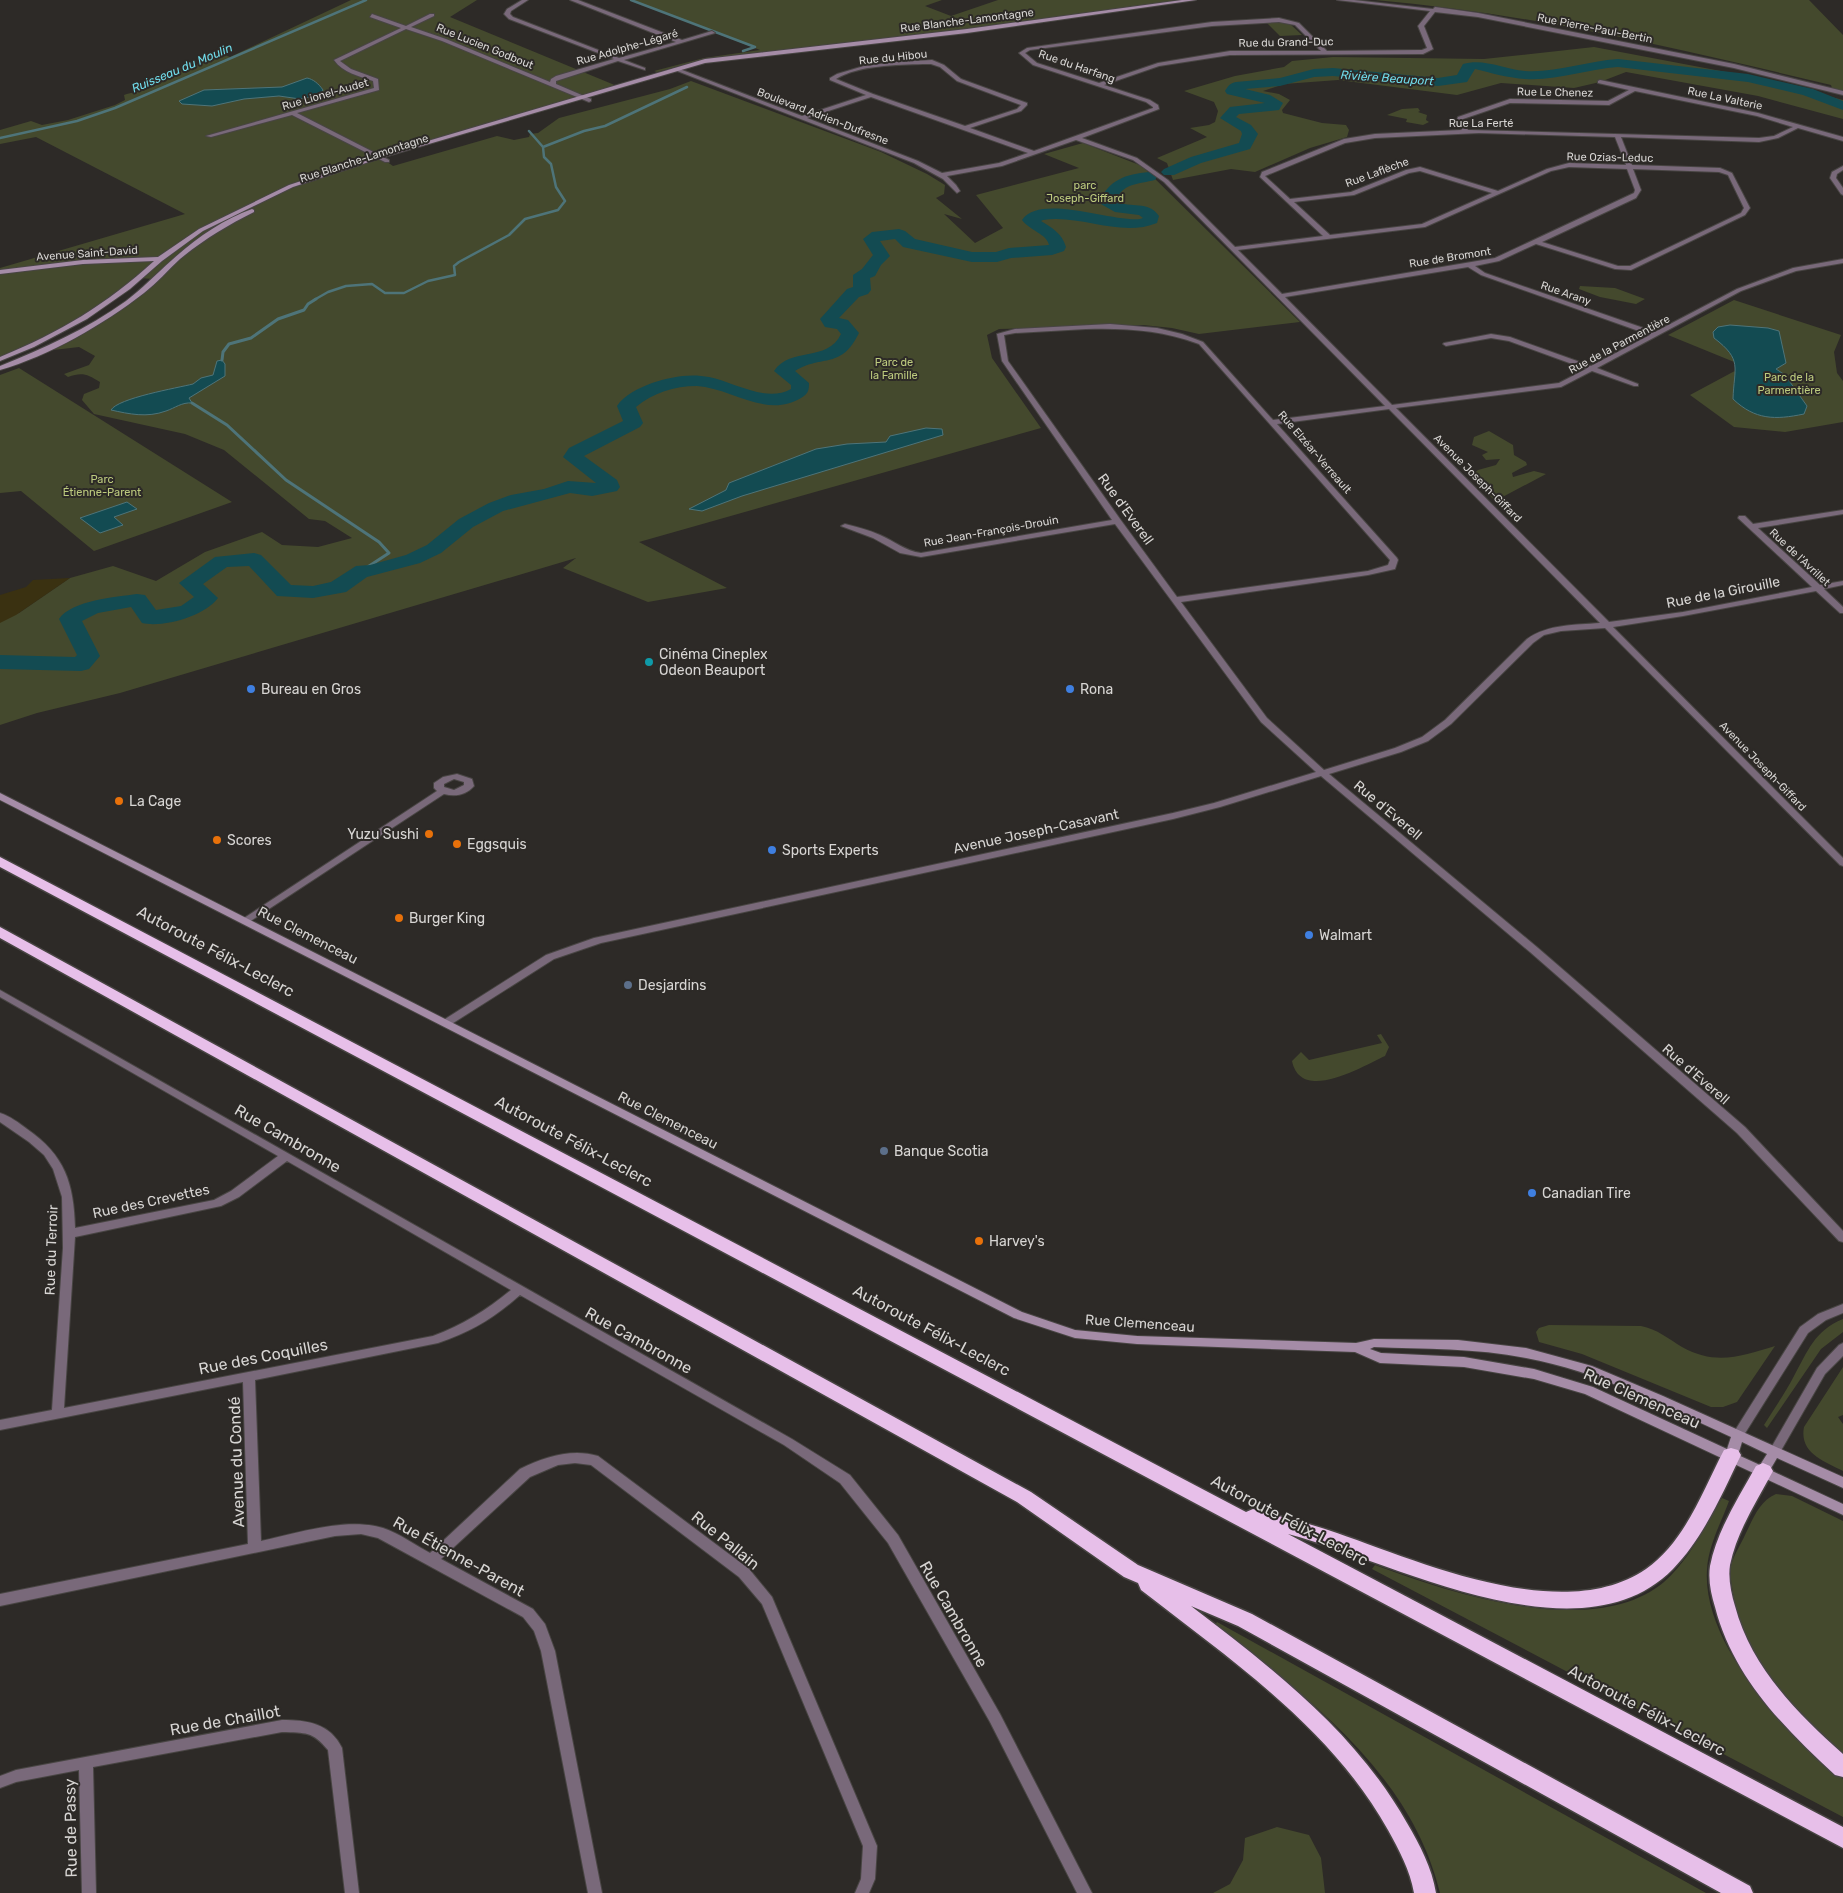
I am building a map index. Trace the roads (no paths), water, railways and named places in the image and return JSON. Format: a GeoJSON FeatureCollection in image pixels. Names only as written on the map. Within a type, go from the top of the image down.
{"type":"FeatureCollection","features":[{"type":"Feature","properties":{"kind":"highway","name":"Autoroute Félix-Leclerc"},"geometry":{"type":"LineString","coordinates":[[0,861],[1843,1838]]}},
{"type":"Feature","properties":{"kind":"highway"},"geometry":{"type":"LineString","coordinates":[[0,932],[1024,1497],[1131,1571],[1286,1692],[1322,1727],[1354,1763],[1395,1819],[1423,1878],[1425,1893]]}},
{"type":"Feature","properties":{"kind":"highway"},"geometry":{"type":"LineString","coordinates":[[1223,1508],[1335,1540],[1413,1570],[1462,1586],[1503,1595],[1580,1600],[1622,1591],[1652,1575],[1667,1562],[1707,1506],[1731,1455]]}},
{"type":"Feature","properties":{"kind":"highway"},"geometry":{"type":"LineString","coordinates":[[1763,1471],[1720,1563],[1720,1587],[1725,1612],[1747,1661],[1767,1690],[1792,1720],[1843,1768]]}},
{"type":"Feature","properties":{"kind":"highway"},"geometry":{"type":"LineString","coordinates":[[1131,1571],[1245,1620],[1742,1893]]}},
{"type":"Feature","properties":{"kind":"street"},"geometry":{"type":"LineString","coordinates":[[524,0],[509,10],[507,14],[511,18],[643,69]]}},
{"type":"Feature","properties":{"kind":"street"},"geometry":{"type":"LineString","coordinates":[[573,0],[682,42]]}},
{"type":"Feature","properties":{"kind":"street","name":"Rue Blanche-Lamontagne"},"geometry":{"type":"LineString","coordinates":[[0,358],[32,346],[85,318],[128,288],[160,259],[201,230],[291,186],[379,157],[705,61],[967,30],[1193,0]]}},
{"type":"Feature","properties":{"kind":"street","name":"Rue Pierre-Paul-Bertin"},"geometry":{"type":"LineString","coordinates":[[1340,0],[1435,9],[1500,19],[1734,66],[1843,93]]}},
{"type":"Feature","properties":{"kind":"street","name":"Rue du Grand-Duc"},"geometry":{"type":"LineString","coordinates":[[1098,85],[1158,65],[1221,55],[1251,52],[1427,51],[1430,46],[1421,26],[1435,9]]}},
{"type":"Feature","properties":{"kind":"street","name":"Rue Lionel-Audet"},"geometry":{"type":"LineString","coordinates":[[209,136],[378,89],[376,80],[349,70],[339,64],[337,60],[432,15]]}},
{"type":"Feature","properties":{"kind":"street","name":"Rue Lucien Godbout"},"geometry":{"type":"LineString","coordinates":[[372,16],[409,27],[589,100]]}},
{"type":"Feature","properties":{"kind":"street","name":"Rue du Harfang"},"geometry":{"type":"LineString","coordinates":[[942,175],[1000,165],[1156,109],[1156,106],[1148,101],[1035,64],[1022,53],[1029,49],[1212,24],[1279,20],[1297,24],[1325,52]]}},
{"type":"Feature","properties":{"kind":"street","name":"Rue Adolphe-Légaré"},"geometry":{"type":"LineString","coordinates":[[553,84],[552,80],[558,77],[712,34]]}},
{"type":"Feature","properties":{"kind":"street","name":"Rue Blanche-Lamontagne"},"geometry":{"type":"LineString","coordinates":[[0,368],[44,351],[100,321],[144,290],[177,259],[214,232],[248,212],[297,190],[589,100],[721,63],[773,53]]}},
{"type":"Feature","properties":{"kind":"street","name":"Rue du Hibou"},"geometry":{"type":"LineString","coordinates":[[966,128],[1019,110],[1025,104],[959,80],[942,66],[932,62],[858,70],[839,74],[832,79],[871,96],[1034,152]]}},
{"type":"Feature","properties":{"kind":"street","name":"Boulevard Adrien-Dufresne"},"geometry":{"type":"LineString","coordinates":[[675,69],[886,150],[942,175],[956,187],[957,191]]}},
{"type":"Feature","properties":{"kind":"street","name":"Rue La Valterie"},"geometry":{"type":"LineString","coordinates":[[1600,82],[1758,115],[1843,138]]}},
{"type":"Feature","properties":{"kind":"street","name":"Rue Le Chenez"},"geometry":{"type":"LineString","coordinates":[[1467,132],[1459,122],[1460,118],[1502,103],[1521,101],[1609,102],[1634,89]]}},
{"type":"Feature","properties":{"kind":"street"},"geometry":{"type":"LineString","coordinates":[[801,118],[871,96]]}},
{"type":"Feature","properties":{"kind":"street"},"geometry":{"type":"LineString","coordinates":[[293,113],[387,161]]}},
{"type":"Feature","properties":{"kind":"street","name":"Rue La Ferté"},"geometry":{"type":"LineString","coordinates":[[1329,238],[1262,176],[1264,173],[1354,138],[1467,132],[1759,140],[1776,137],[1798,126]]}},
{"type":"Feature","properties":{"kind":"street","name":"Rue de Bromont"},"geometry":{"type":"LineString","coordinates":[[1280,296],[1419,272],[1471,266],[1497,260],[1638,194],[1617,135]]}},
{"type":"Feature","properties":{"kind":"street","name":"Avenue Joseph-Giffard"},"geometry":{"type":"LineString","coordinates":[[1077,138],[1135,159],[1151,168],[1608,625],[1843,864]]}},
{"type":"Feature","properties":{"kind":"street","name":"Rue Ozias-Leduc"},"geometry":{"type":"LineString","coordinates":[[1233,249],[1423,226],[1561,166],[1712,169],[1726,172],[1732,178],[1747,211],[1638,266],[1624,269],[1536,242]]}},
{"type":"Feature","properties":{"kind":"street","name":"Rue Laflèche"},"geometry":{"type":"LineString","coordinates":[[1289,201],[1352,194],[1420,168],[1499,193]]}},
{"type":"Feature","properties":{"kind":"street"},"geometry":{"type":"LineString","coordinates":[[1843,168],[1834,173],[1833,178],[1843,193]]}},
{"type":"Feature","properties":{"kind":"street","name":"Avenue Saint-David"},"geometry":{"type":"LineString","coordinates":[[0,272],[83,262],[177,259]]}},
{"type":"Feature","properties":{"kind":"street","name":"Rue de la Parmentière"},"geometry":{"type":"LineString","coordinates":[[1274,422],[1561,385],[1739,290],[1795,270],[1843,261]]}},
{"type":"Feature","properties":{"kind":"street","name":"Avenue Saint-David"},"geometry":{"type":"LineString","coordinates":[[0,277],[65,269],[169,266]]}},
{"type":"Feature","properties":{"kind":"street","name":"Rue Arany"},"geometry":{"type":"LineString","coordinates":[[1471,266],[1482,274],[1657,335]]}},
{"type":"Feature","properties":{"kind":"street","name":"Rue Elzéar-Verreault"},"geometry":{"type":"LineString","coordinates":[[1000,334],[1016,331],[1142,327],[1184,336],[1201,343],[1274,422],[1389,554],[1394,564],[1386,569],[1368,573],[1175,600]]}},
{"type":"Feature","properties":{"kind":"street","name":"Rue d'Everell"},"geometry":{"type":"LineString","coordinates":[[1000,334],[1005,361],[1117,521],[1264,720],[1322,773],[1534,950],[1741,1130],[1843,1238]]}},
{"type":"Feature","properties":{"kind":"street"},"geometry":{"type":"LineString","coordinates":[[1446,344],[1500,337],[1636,385]]}},
{"type":"Feature","properties":{"kind":"street"},"geometry":{"type":"LineString","coordinates":[[1751,528],[1843,512]]}},
{"type":"Feature","properties":{"kind":"street","name":"Rue de l'Avrillet"},"geometry":{"type":"LineString","coordinates":[[1742,518],[1843,611]]}},
{"type":"Feature","properties":{"kind":"street","name":"Rue Jean-François-Drouin"},"geometry":{"type":"LineString","coordinates":[[845,526],[880,538],[896,550],[921,555],[1117,521]]}},
{"type":"Feature","properties":{"kind":"street","name":"Rue de la Girouille"},"geometry":{"type":"LineString","coordinates":[[1608,625],[1692,612],[1843,583]]}},
{"type":"Feature","properties":{"kind":"street","name":"Avenue Joseph-Casavant"},"geometry":{"type":"LineString","coordinates":[[446,1023],[550,957],[598,940],[1180,814],[1217,805],[1398,750],[1425,739],[1448,722],[1530,641],[1541,633],[1561,629],[1608,625]]}},
{"type":"Feature","properties":{"kind":"street"},"geometry":{"type":"LineString","coordinates":[[246,920],[443,791]]}},
{"type":"Feature","properties":{"kind":"street","name":"Rue Clemenceau"},"geometry":{"type":"LineString","coordinates":[[0,796],[1018,1315],[1075,1334],[1137,1340],[1356,1348],[1374,1343],[1458,1345],[1526,1353],[1592,1371],[1659,1398],[1843,1483]]}},
{"type":"Feature","properties":{"kind":"street","name":"Rue Cambronne"},"geometry":{"type":"LineString","coordinates":[[0,993],[518,1290],[788,1442],[846,1479],[893,1539],[995,1718],[1085,1893]]}},
{"type":"Feature","properties":{"kind":"street","name":"Rue du Terroir"},"geometry":{"type":"LineString","coordinates":[[0,1117],[48,1152],[60,1171],[67,1197],[68,1234],[58,1413]]}},
{"type":"Feature","properties":{"kind":"street","name":"Rue des Crevettes"},"geometry":{"type":"LineString","coordinates":[[68,1234],[217,1203],[235,1194],[286,1156]]}},
{"type":"Feature","properties":{"kind":"street","name":"Rue des Coquilles"},"geometry":{"type":"LineString","coordinates":[[0,1424],[434,1340],[458,1332],[489,1316],[518,1290]]}},
{"type":"Feature","properties":{"kind":"street"},"geometry":{"type":"LineString","coordinates":[[1731,1455],[1738,1436],[1804,1330],[1822,1316],[1843,1308]]}},
{"type":"Feature","properties":{"kind":"street","name":"Rue Clemenceau"},"geometry":{"type":"LineString","coordinates":[[1356,1348],[1380,1358],[1464,1362],[1534,1374],[1589,1390],[1731,1455],[1843,1510]]}},
{"type":"Feature","properties":{"kind":"street"},"geometry":{"type":"LineString","coordinates":[[1763,1471],[1821,1371],[1843,1348]]}},
{"type":"Feature","properties":{"kind":"street","name":"Avenue du Condé"},"geometry":{"type":"LineString","coordinates":[[249,1375],[255,1547]]}},
{"type":"Feature","properties":{"kind":"street","name":"Rue Pallain"},"geometry":{"type":"LineString","coordinates":[[431,1561],[525,1473],[544,1462],[575,1456],[594,1460],[744,1573],[767,1601],[870,1846],[868,1879],[862,1893]]}},
{"type":"Feature","properties":{"kind":"street","name":"Rue Étienne-Parent"},"geometry":{"type":"LineString","coordinates":[[0,1600],[335,1531],[361,1529],[381,1533],[528,1613],[540,1628],[548,1650],[595,1893]]}},
{"type":"Feature","properties":{"kind":"street","name":"Rue de Chaillot"},"geometry":{"type":"LineString","coordinates":[[0,1782],[16,1776],[86,1762],[282,1726],[321,1730],[335,1748],[352,1893]]}},
{"type":"Feature","properties":{"kind":"street","name":"Rue de Passy"},"geometry":{"type":"LineString","coordinates":[[86,1762],[89,1893]]}},
{"type":"Feature","properties":{"kind":"water"},"geometry":{"type":"Polygon","coordinates":[[[307,78],[318,84],[323,90],[320,95],[300,99],[279,96],[244,99],[212,106],[182,104],[179,101],[204,90],[282,87],[307,78]]]}},
{"type":"Feature","properties":{"kind":"water"},"geometry":{"type":"Polygon","coordinates":[[[1730,325],[1768,328],[1779,331],[1786,363],[1776,369],[1785,375],[1807,406],[1804,414],[1766,417],[1749,411],[1733,399],[1735,365],[1729,352],[1714,338],[1713,332],[1718,327],[1730,325]]]}},
{"type":"Feature","properties":{"kind":"water"},"geometry":{"type":"Polygon","coordinates":[[[222,360],[225,364],[225,376],[189,398],[192,403],[182,404],[159,413],[145,415],[111,410],[125,401],[193,384],[201,378],[213,375],[217,361],[222,360]]]}},
{"type":"Feature","properties":{"kind":"water"},"geometry":{"type":"Polygon","coordinates":[[[926,428],[942,429],[943,435],[742,496],[702,511],[689,509],[726,490],[729,483],[816,449],[847,444],[886,442],[890,436],[926,428]]]}},
{"type":"Feature","properties":{"kind":"water"},"geometry":{"type":"Polygon","coordinates":[[[127,502],[137,509],[114,517],[123,525],[100,533],[80,518],[127,502]]]}},
{"type":"Feature","properties":{"kind":"waterway","name":"Ruisseau du Moulin"},"geometry":{"type":"LineString","coordinates":[[0,138],[77,121],[115,108],[366,0]]}},
{"type":"Feature","properties":{"kind":"waterway"},"geometry":{"type":"LineString","coordinates":[[631,0],[755,47],[743,51]]}},
{"type":"Feature","properties":{"kind":"waterway","name":"Rivière Beauport"},"geometry":{"type":"LineString","coordinates":[[1169,172],[1196,160],[1245,146],[1250,134],[1246,128],[1227,118],[1235,110],[1274,107],[1276,103],[1265,98],[1232,91],[1236,86],[1280,82],[1314,73],[1333,72],[1438,82],[1462,79],[1468,67],[1475,65],[1525,75],[1576,71],[1603,64],[1618,63],[1664,70],[1748,78],[1808,92],[1843,106]]}},
{"type":"Feature","properties":{"kind":"waterway"},"geometry":{"type":"LineString","coordinates":[[543,147],[584,131],[605,126],[687,87]]}},
{"type":"Feature","properties":{"kind":"waterway"},"geometry":{"type":"LineString","coordinates":[[529,131],[543,147]]}},
{"type":"Feature","properties":{"kind":"waterway"},"geometry":{"type":"LineString","coordinates":[[314,300],[328,292],[346,286],[372,284],[385,293],[404,293],[428,281],[455,275],[454,266],[509,235],[525,219],[558,210],[565,201],[556,187],[551,164],[544,157],[543,147]]}},
{"type":"Feature","properties":{"kind":"waterway","name":"Rivière Beauport"},"geometry":{"type":"LineString","coordinates":[[0,662],[81,664],[89,656],[70,619],[92,608],[137,600],[150,618],[188,611],[207,598],[190,583],[222,561],[254,559],[285,591],[313,592],[338,587],[363,570],[371,571],[413,559],[434,549],[466,523],[496,507],[518,499],[548,494],[568,487],[592,490],[610,487],[610,484],[573,457],[576,452],[633,423],[626,406],[643,394],[664,385],[687,381],[708,382],[767,399],[779,400],[790,397],[800,391],[800,383],[783,371],[795,363],[825,356],[839,350],[844,345],[850,333],[842,324],[831,323],[829,319],[853,293],[862,290],[861,275],[869,272],[874,262],[882,256],[871,239],[878,235],[899,234],[909,243],[972,257],[997,257],[1009,253],[1052,250],[1058,247],[1057,242],[1051,234],[1030,220],[1038,215],[1050,214],[1065,214],[1138,224],[1151,220],[1151,216],[1143,210],[1125,210],[1107,203],[1109,196],[1122,183],[1149,177]]}},
{"type":"Feature","properties":{"kind":"waterway"},"geometry":{"type":"LineString","coordinates":[[222,360],[223,352],[229,344],[251,338],[278,319],[304,310],[308,304],[316,299]]}},
{"type":"Feature","properties":{"kind":"waterway"},"geometry":{"type":"LineString","coordinates":[[192,403],[227,425],[286,480],[379,542],[389,553],[363,570]]}},
{"type":"Feature","properties":{"kind":"place","name":"Cinéma Cineplex Odeon Beauport"},"geometry":{"type":"Point","coordinates":[649,662]}},
{"type":"Feature","properties":{"kind":"place","name":"Bureau en Gros"},"geometry":{"type":"Point","coordinates":[251,689]}},
{"type":"Feature","properties":{"kind":"place","name":"Rona"},"geometry":{"type":"Point","coordinates":[1070,689]}},
{"type":"Feature","properties":{"kind":"place","name":"La Cage"},"geometry":{"type":"Point","coordinates":[119,801]}},
{"type":"Feature","properties":{"kind":"place","name":"Yuzu Sushi"},"geometry":{"type":"Point","coordinates":[429,834]}},
{"type":"Feature","properties":{"kind":"place","name":"Scores"},"geometry":{"type":"Point","coordinates":[217,840]}},
{"type":"Feature","properties":{"kind":"place","name":"Eggsquis"},"geometry":{"type":"Point","coordinates":[457,844]}},
{"type":"Feature","properties":{"kind":"place","name":"Sports Experts"},"geometry":{"type":"Point","coordinates":[772,850]}},
{"type":"Feature","properties":{"kind":"place","name":"Burger King"},"geometry":{"type":"Point","coordinates":[399,918]}},
{"type":"Feature","properties":{"kind":"place","name":"Walmart"},"geometry":{"type":"Point","coordinates":[1309,935]}},
{"type":"Feature","properties":{"kind":"place","name":"Desjardins"},"geometry":{"type":"Point","coordinates":[628,985]}},
{"type":"Feature","properties":{"kind":"place","name":"Banque Scotia"},"geometry":{"type":"Point","coordinates":[884,1151]}},
{"type":"Feature","properties":{"kind":"place","name":"Canadian Tire"},"geometry":{"type":"Point","coordinates":[1532,1193]}},
{"type":"Feature","properties":{"kind":"place","name":"Harvey's"},"geometry":{"type":"Point","coordinates":[979,1241]}},
{"type":"Feature","properties":{"kind":"park label","name":"parc Joseph-Giffard"},"geometry":{"type":"Point","coordinates":[1085,191]}},
{"type":"Feature","properties":{"kind":"park label","name":"Parc de la Famille"},"geometry":{"type":"Point","coordinates":[894,368]}},
{"type":"Feature","properties":{"kind":"park label","name":"Parc de la Parmentière"},"geometry":{"type":"Point","coordinates":[1789,383]}},
{"type":"Feature","properties":{"kind":"park label","name":"Parc Étienne-Parent"},"geometry":{"type":"Point","coordinates":[102,485]}}]}
